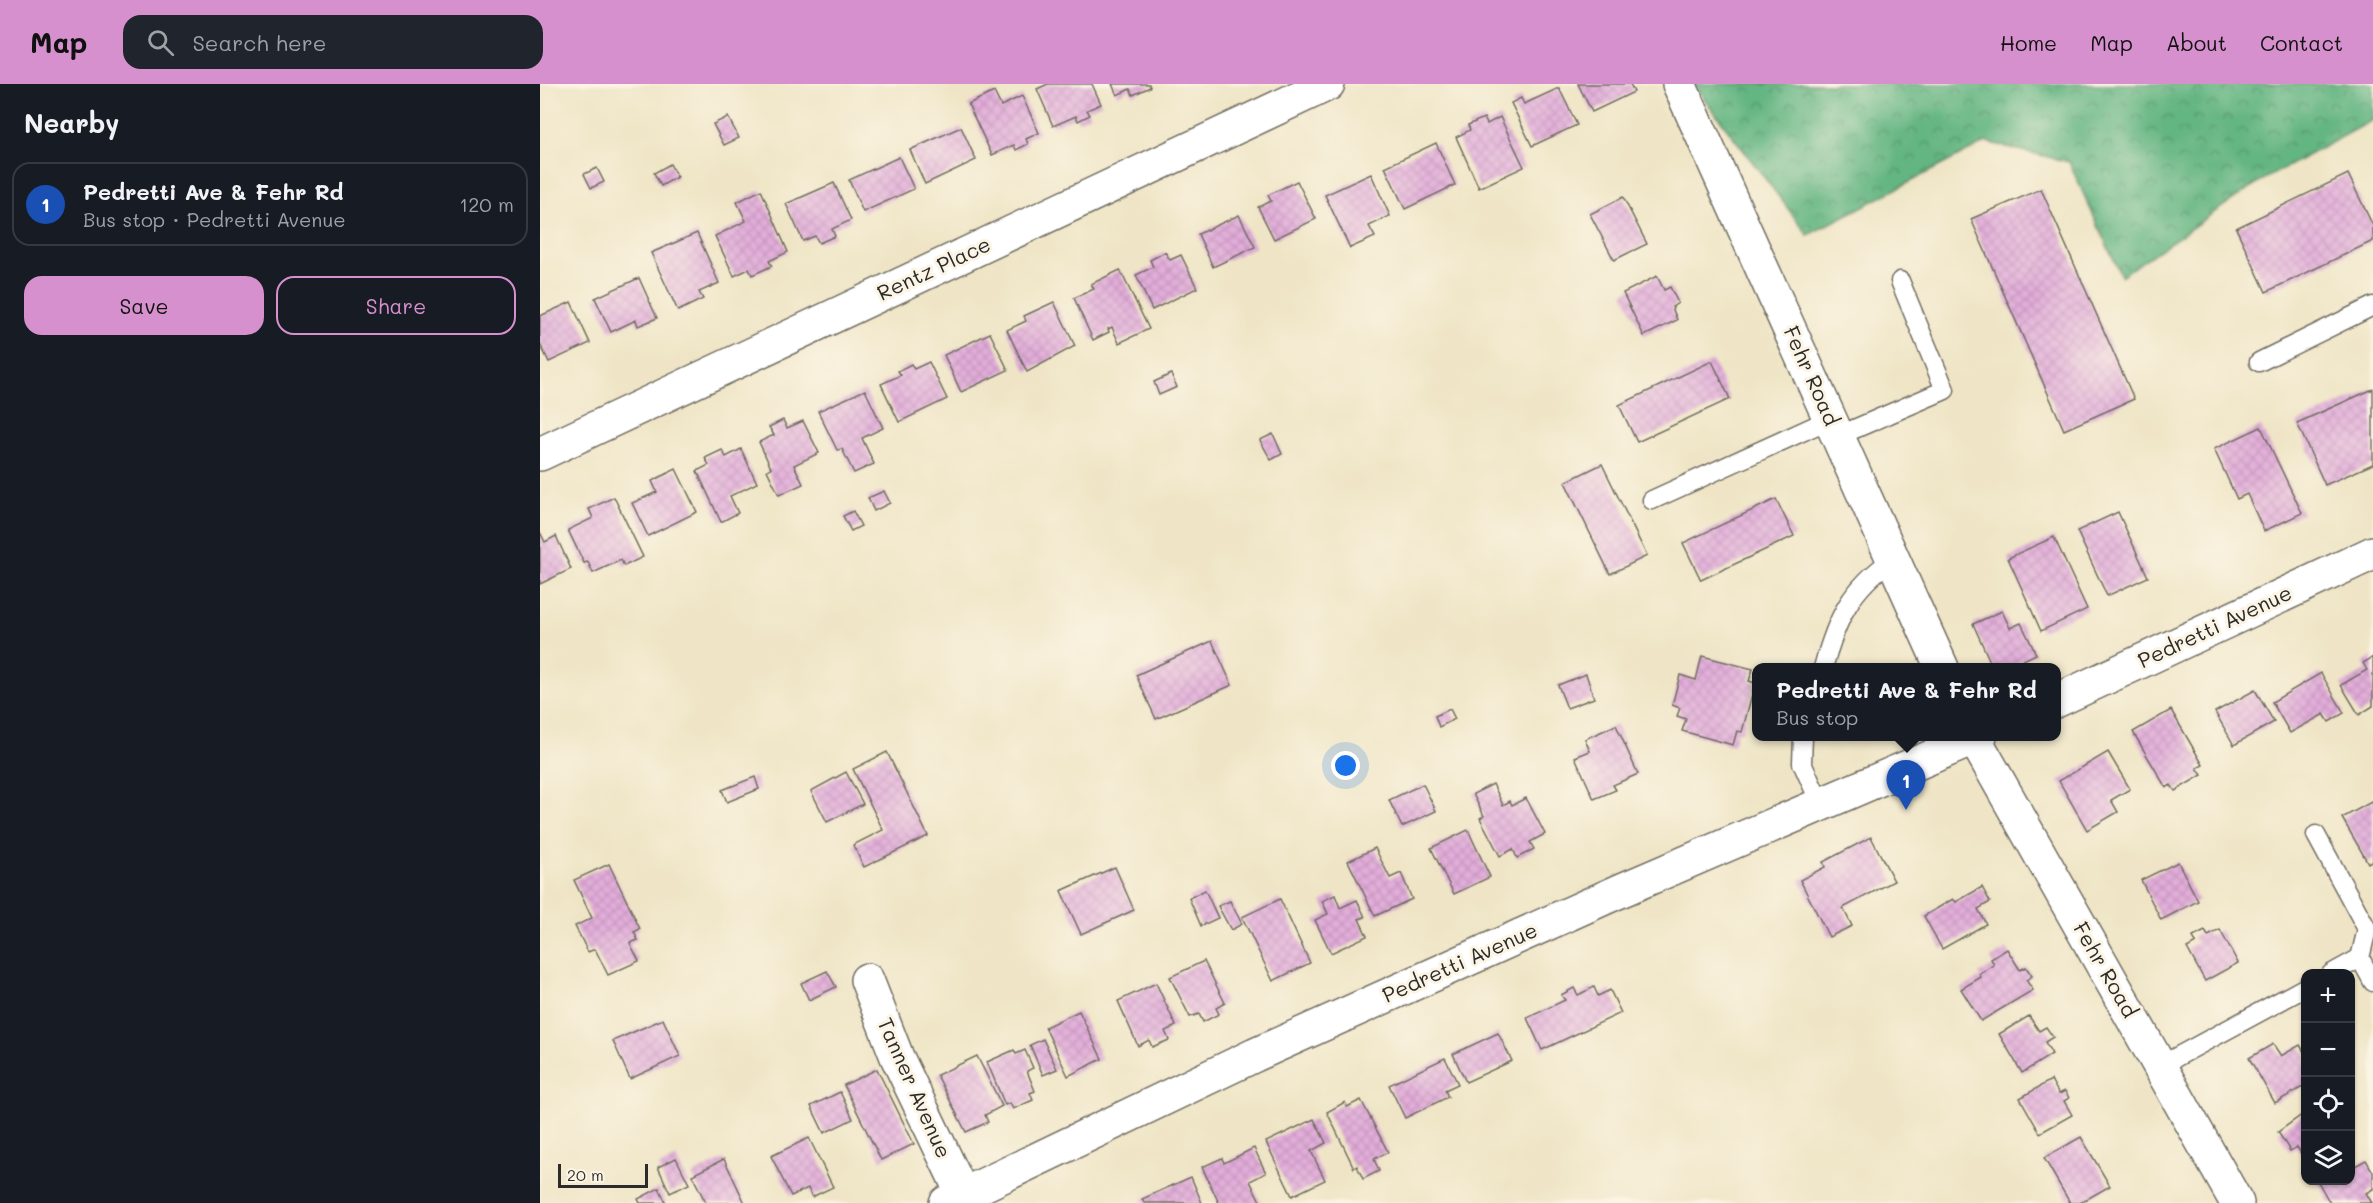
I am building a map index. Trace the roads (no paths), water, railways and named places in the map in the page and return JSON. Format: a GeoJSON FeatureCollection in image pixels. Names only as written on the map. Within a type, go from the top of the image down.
{"type":"FeatureCollection","features":[{"type":"Feature","properties":{"kind":"street","name":"Rentz Place"},"geometry":{"type":"LineString","coordinates":[[540,454],[1328,84]]}},
{"type":"Feature","properties":{"kind":"street","name":"Fehr Road"},"geometry":{"type":"LineString","coordinates":[[1679,84],[1940,663]]}},
{"type":"Feature","properties":{"kind":"street","name":"Pedretti Avenue"},"geometry":{"type":"LineString","coordinates":[[2061,699],[2373,553]]}},
{"type":"Feature","properties":{"kind":"street","name":"Pedretti Avenue"},"geometry":{"type":"LineString","coordinates":[[955,1199],[1266,1050],[1622,890],[1969,741]]}},
{"type":"Feature","properties":{"kind":"street","name":"Fehr Road"},"geometry":{"type":"LineString","coordinates":[[1978,741],[2237,1203]]}},
{"type":"Feature","properties":{"kind":"street","name":"Tanner Avenue"},"geometry":{"type":"LineString","coordinates":[[867,980],[955,1199]]}},
{"type":"Feature","properties":{"kind":"lane"},"geometry":{"type":"LineString","coordinates":[[1652,500],[1834,428],[1945,390],[1900,281]]}},
{"type":"Feature","properties":{"kind":"lane"},"geometry":{"type":"LineString","coordinates":[[2259,362],[2373,306]]}},
{"type":"Feature","properties":{"kind":"lane"},"geometry":{"type":"LineString","coordinates":[[1824,663],[1832,637],[1853,595],[1867,577],[1893,559]]}},
{"type":"Feature","properties":{"kind":"lane"},"geometry":{"type":"LineString","coordinates":[[1803,741],[1802,763],[1821,805]]}},
{"type":"Feature","properties":{"kind":"lane"},"geometry":{"type":"LineString","coordinates":[[2316,835],[2367,929],[2360,958],[2373,982]]}},
{"type":"Feature","properties":{"kind":"lane"},"geometry":{"type":"LineString","coordinates":[[2340,969],[2360,958]]}},
{"type":"Feature","properties":{"kind":"lane"},"geometry":{"type":"LineString","coordinates":[[2160,1066],[2301,990]]}},
{"type":"Feature","properties":{"kind":"place","name":"Pedretti Ave & Fehr Rd"},"geometry":{"type":"Point","coordinates":[1906,810]}}]}
